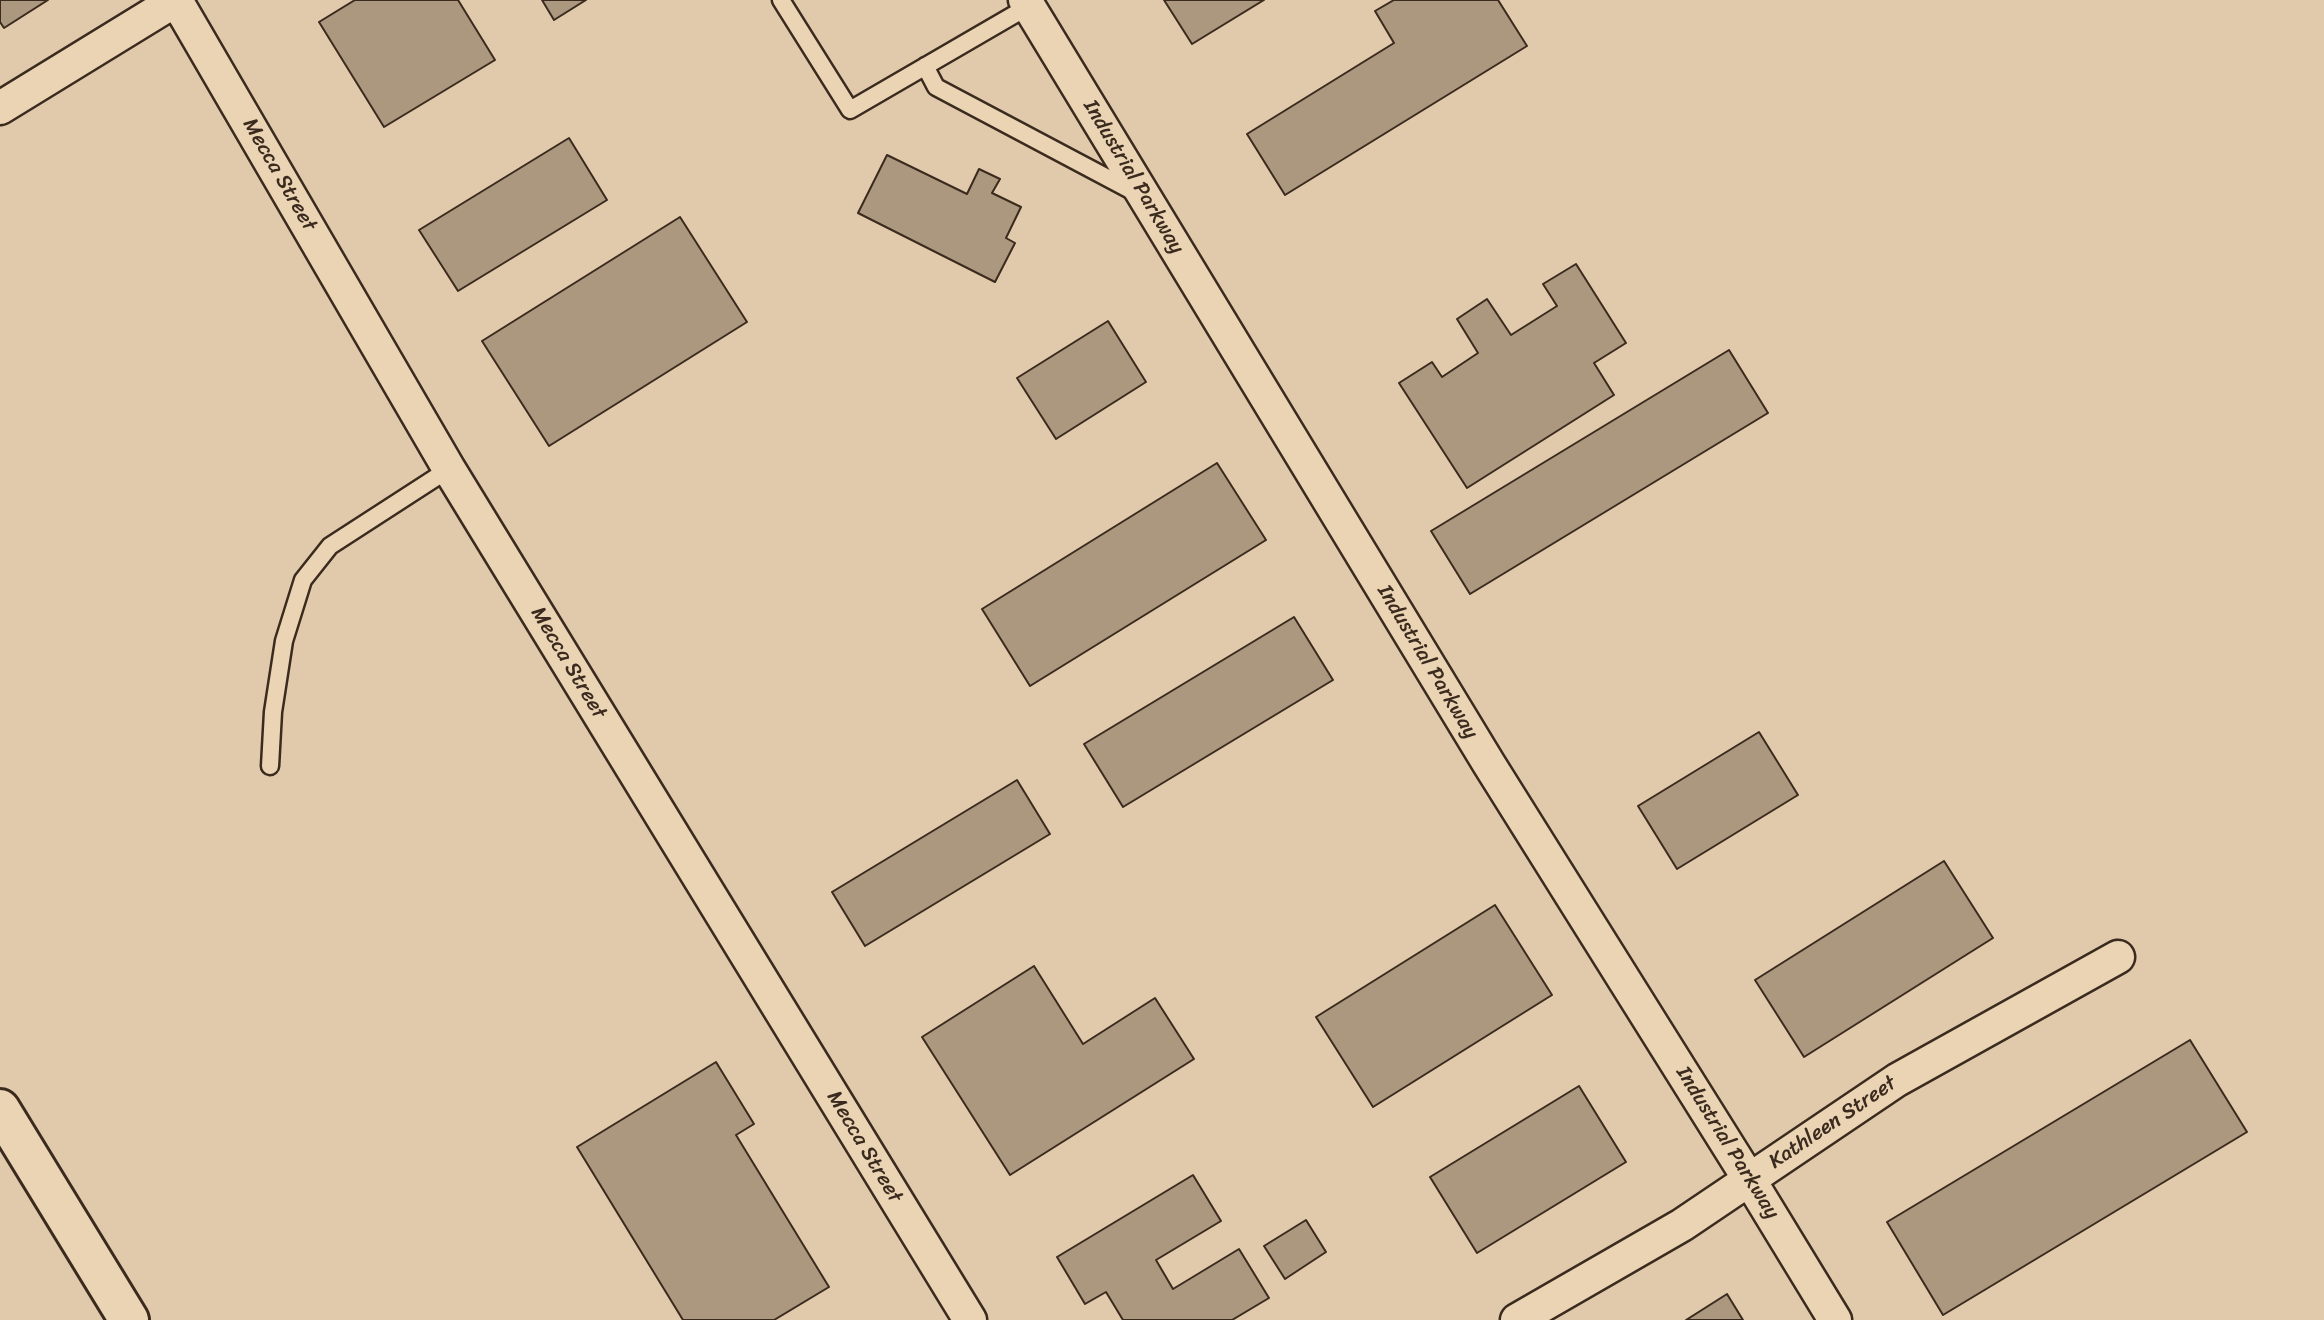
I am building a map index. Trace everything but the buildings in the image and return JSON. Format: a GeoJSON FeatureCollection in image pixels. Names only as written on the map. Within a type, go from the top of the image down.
{"type":"FeatureCollection","features":[{"type":"Feature","properties":{"kind":"street"},"geometry":{"type":"LineString","coordinates":[[0,108],[176,0]]}},
{"type":"Feature","properties":{"kind":"street","name":"Mecca Street"},"geometry":{"type":"LineString","coordinates":[[176,0],[449,469],[970,1320]]}},
{"type":"Feature","properties":{"kind":"street","name":"Industrial Parkway"},"geometry":{"type":"LineString","coordinates":[[1027,3],[1489,764],[1835,1320]]}},
{"type":"Feature","properties":{"kind":"street","name":"Kathleen Street"},"geometry":{"type":"LineString","coordinates":[[1517,1320],[1682,1225],[1898,1080],[2118,957]]}},
{"type":"Feature","properties":{"kind":"street"},"geometry":{"type":"LineString","coordinates":[[0,1109],[129,1320]]}},
{"type":"Feature","properties":{"kind":"lane"},"geometry":{"type":"LineString","coordinates":[[781,0],[850,110],[1027,3]]}},
{"type":"Feature","properties":{"kind":"lane"},"geometry":{"type":"LineString","coordinates":[[925,66],[936,87],[1146,199]]}},
{"type":"Feature","properties":{"kind":"lane"},"geometry":{"type":"LineString","coordinates":[[270,766],[273,712],[284,641],[303,580],[330,546],[449,469]]}}]}
